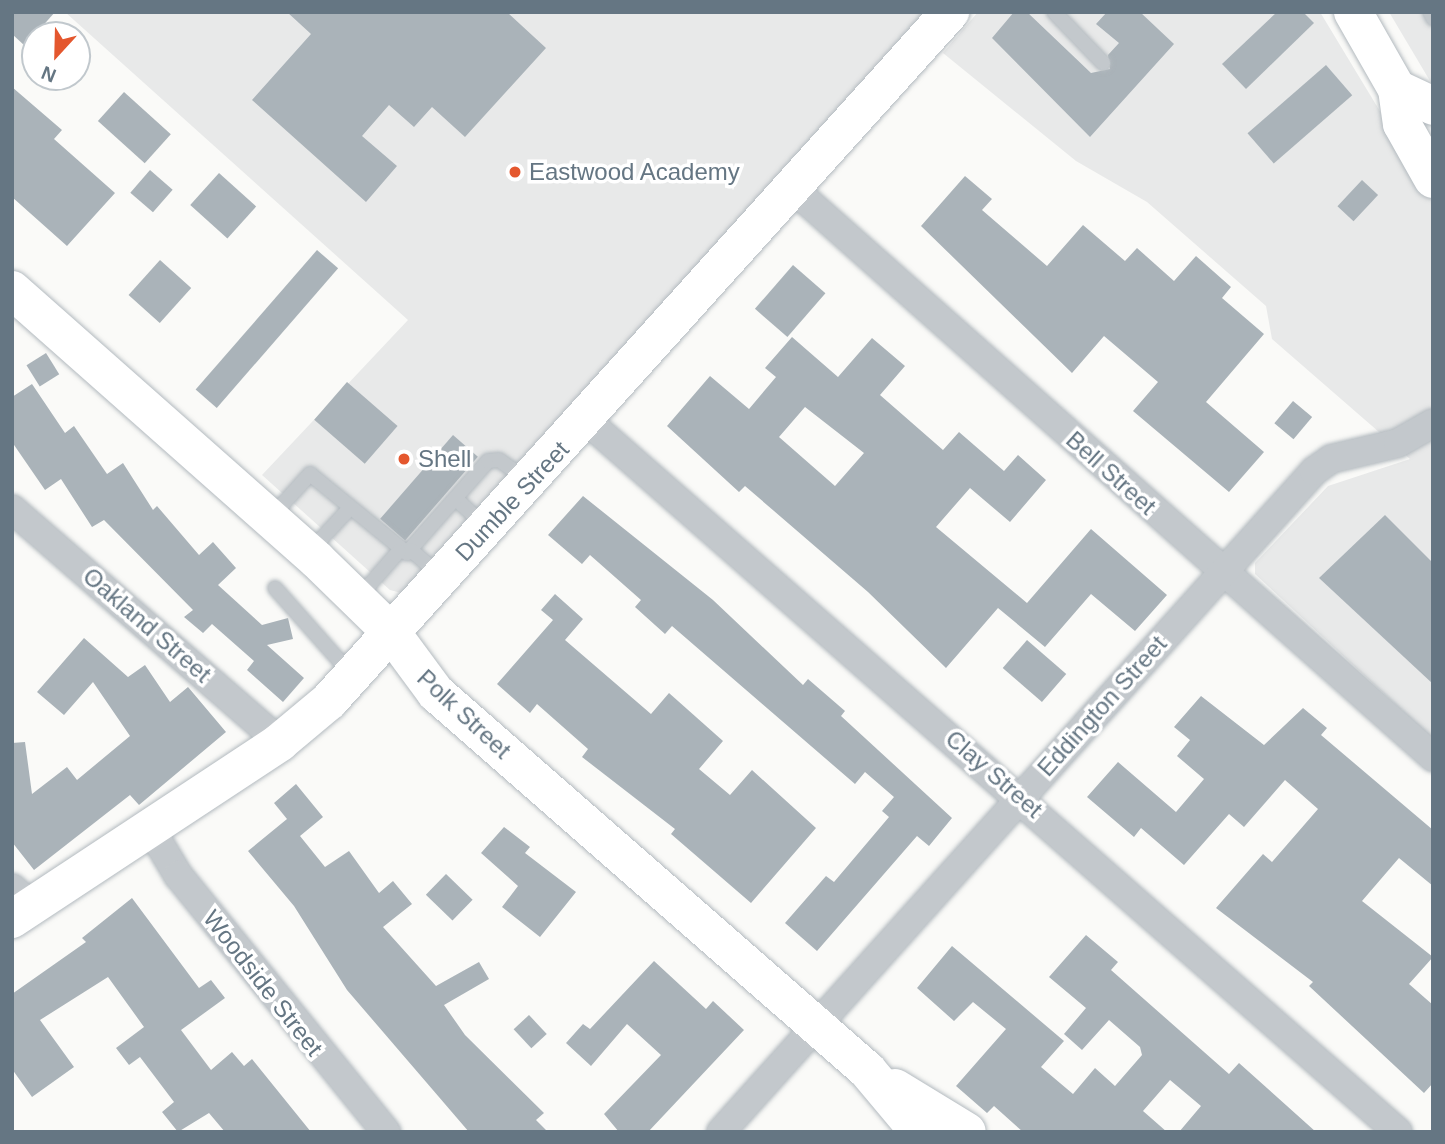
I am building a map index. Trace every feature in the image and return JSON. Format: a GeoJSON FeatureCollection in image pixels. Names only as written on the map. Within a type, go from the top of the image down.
{"type":"FeatureCollection","features":[{"type":"Feature","properties":{"kind":"main road","name":"Dumble Street"},"geometry":{"type":"LineString","coordinates":[[19,904],[150,828],[280,743],[352,676],[586,420],[791,187],[950,12]]}},
{"type":"Feature","properties":{"kind":"main road"},"geometry":{"type":"LineString","coordinates":[[1353,12],[1397,89],[1402,124],[1433,179]]}},
{"type":"Feature","properties":{"kind":"main road"},"geometry":{"type":"LineString","coordinates":[[1397,89],[1433,106]]}},
{"type":"Feature","properties":{"kind":"main road","name":"Polk Street"},"geometry":{"type":"LineString","coordinates":[[12,290],[270,518],[357,599],[391,632],[436,693],[867,1070],[919,1132]]}},
{"type":"Feature","properties":{"kind":"main road","name":"Polk Street"},"geometry":{"type":"LineString","coordinates":[[867,1070],[967,1132]]}},
{"type":"Feature","properties":{"kind":"street","name":"Bell Street"},"geometry":{"type":"LineString","coordinates":[[791,187],[1222,573],[1433,757]]}},
{"type":"Feature","properties":{"kind":"street","name":"Clay Street"},"geometry":{"type":"LineString","coordinates":[[586,420],[1020,797],[1398,1132]]}},
{"type":"Feature","properties":{"kind":"street","name":"Eddington Street"},"geometry":{"type":"LineString","coordinates":[[720,1132],[1314,471],[1331,460],[1398,443],[1433,423]]}},
{"type":"Feature","properties":{"kind":"street","name":"Oakland Street"},"geometry":{"type":"LineString","coordinates":[[12,509],[280,743]]}},
{"type":"Feature","properties":{"kind":"street","name":"Woodside Street"},"geometry":{"type":"LineString","coordinates":[[150,828],[178,875],[386,1132]]}},
{"type":"Feature","properties":{"kind":"lane"},"geometry":{"type":"LineString","coordinates":[[1054,12],[1104,63]]}},
{"type":"Feature","properties":{"kind":"lane"},"geometry":{"type":"LineString","coordinates":[[1430,12],[1433,18]]}},
{"type":"Feature","properties":{"kind":"lane"},"geometry":{"type":"LineString","coordinates":[[357,599],[493,459],[530,481]]}},
{"type":"Feature","properties":{"kind":"lane"},"geometry":{"type":"LineString","coordinates":[[270,518],[310,474],[350,508],[442,577]]}},
{"type":"Feature","properties":{"kind":"lane"},"geometry":{"type":"LineString","coordinates":[[456,499],[487,528]]}},
{"type":"Feature","properties":{"kind":"lane"},"geometry":{"type":"LineString","coordinates":[[308,554],[350,508]]}},
{"type":"Feature","properties":{"kind":"lane"},"geometry":{"type":"LineString","coordinates":[[275,588],[352,676]]}},
{"type":"Feature","properties":{"kind":"shaded area","name":"Eastwood Academy"},"geometry":{"type":"Polygon","coordinates":[[[65,12],[931,12],[405,594],[390,590],[262,475],[408,320],[91,35],[91,21],[75,21],[65,12]]]}},
{"type":"Feature","properties":{"kind":"shaded area"},"geometry":{"type":"Polygon","coordinates":[[[978,12],[1320,12],[1433,199],[1433,739],[1255,574],[1255,563],[1328,486],[1410,459],[1272,339],[1266,306],[1147,202],[1076,161],[943,53],[978,12]]]}},
{"type":"Feature","properties":{"kind":"shaded area"},"geometry":{"type":"Polygon","coordinates":[[[1389,12],[1433,12],[1433,86],[1389,12]]]}},
{"type":"Feature","properties":{"kind":"building"},"geometry":{"type":"Polygon","coordinates":[[[12,12],[55,12],[47,21],[21,21],[21,42],[12,34],[12,12]]]}},
{"type":"Feature","properties":{"kind":"building"},"geometry":{"type":"Polygon","coordinates":[[[287,12],[507,12],[546,48],[465,137],[432,107],[414,127],[389,105],[362,136],[397,166],[366,202],[252,100],[311,34],[287,12]]]}},
{"type":"Feature","properties":{"kind":"building"},"geometry":{"type":"Polygon","coordinates":[[[1014,12],[1027,12],[1091,73],[1110,69],[1108,55],[1119,43],[1096,24],[1107,12],[1140,12],[1174,44],[1090,137],[992,38],[1014,12]]]}},
{"type":"Feature","properties":{"kind":"building"},"geometry":{"type":"Polygon","coordinates":[[[1277,12],[1303,12],[1314,23],[1246,89],[1222,64],[1277,12]]]}},
{"type":"Feature","properties":{"kind":"building"},"geometry":{"type":"Polygon","coordinates":[[[1326,65],[1352,95],[1274,163],[1248,133],[1326,65]]]}},
{"type":"Feature","properties":{"kind":"building"},"geometry":{"type":"Polygon","coordinates":[[[12,87],[62,130],[54,139],[115,193],[67,246],[12,197],[12,87]]]}},
{"type":"Feature","properties":{"kind":"building"},"geometry":{"type":"Polygon","coordinates":[[[124,92],[171,134],[145,163],[98,121],[124,92]]]}},
{"type":"Feature","properties":{"kind":"building"},"geometry":{"type":"Polygon","coordinates":[[[150,170],[173,190],[153,212],[130,193],[150,170]]]}},
{"type":"Feature","properties":{"kind":"building"},"geometry":{"type":"Polygon","coordinates":[[[219,173],[256,206],[227,238],[190,205],[219,173]]]}},
{"type":"Feature","properties":{"kind":"building"},"geometry":{"type":"Polygon","coordinates":[[[965,176],[992,199],[982,210],[1047,266],[1083,225],[1125,261],[1137,248],[1174,281],[1196,256],[1231,287],[1222,298],[1264,334],[1206,402],[1264,452],[1229,492],[1133,411],[1158,382],[1104,336],[1072,373],[921,226],[965,176]]]}},
{"type":"Feature","properties":{"kind":"building"},"geometry":{"type":"Polygon","coordinates":[[[1362,180],[1378,195],[1354,221],[1337,206],[1362,180]]]}},
{"type":"Feature","properties":{"kind":"building"},"geometry":{"type":"Polygon","coordinates":[[[317,250],[338,268],[217,408],[196,390],[317,250]]]}},
{"type":"Feature","properties":{"kind":"building"},"geometry":{"type":"Polygon","coordinates":[[[160,260],[191,288],[160,323],[129,295],[160,260]]]}},
{"type":"Feature","properties":{"kind":"building"},"geometry":{"type":"Polygon","coordinates":[[[793,265],[825,293],[787,337],[755,309],[793,265]]]}},
{"type":"Feature","properties":{"kind":"building"},"geometry":{"type":"Polygon","coordinates":[[[792,337],[838,377],[872,338],[905,366],[880,395],[943,450],[959,432],[1004,471],[1018,455],[1046,480],[1010,522],[970,488],[936,527],[1027,603],[1091,529],[1167,595],[1135,631],[1091,594],[1045,647],[998,608],[946,668],[868,592],[745,486],[739,492],[667,426],[710,376],[749,409],[776,377],[765,368],[792,337]],[[805,407],[779,437],[835,486],[864,453],[805,407]]]}},
{"type":"Feature","properties":{"kind":"building"},"geometry":{"type":"Polygon","coordinates":[[[46,353],[59,374],[40,386],[26,365],[46,353]]]}},
{"type":"Feature","properties":{"kind":"building"},"geometry":{"type":"Polygon","coordinates":[[[347,382],[398,426],[365,464],[314,420],[347,382]]]}},
{"type":"Feature","properties":{"kind":"building"},"geometry":{"type":"Polygon","coordinates":[[[32,384],[65,433],[74,426],[107,474],[123,463],[153,510],[157,506],[199,555],[213,542],[236,568],[218,585],[262,625],[288,618],[293,639],[267,645],[304,678],[283,702],[247,670],[254,661],[212,624],[203,633],[184,617],[193,610],[104,520],[92,527],[61,479],[45,490],[12,442],[12,397],[32,384]]]}},
{"type":"Feature","properties":{"kind":"building"},"geometry":{"type":"Polygon","coordinates":[[[1293,401],[1312,417],[1294,439],[1274,423],[1293,401]]]}},
{"type":"Feature","properties":{"kind":"building"},"geometry":{"type":"Polygon","coordinates":[[[453,435],[478,457],[405,540],[380,519],[453,435]]]}},
{"type":"Feature","properties":{"kind":"building"},"geometry":{"type":"Polygon","coordinates":[[[583,496],[713,600],[803,685],[808,679],[845,711],[841,716],[952,818],[929,846],[917,836],[817,951],[785,923],[826,876],[834,882],[889,817],[882,811],[894,797],[865,772],[855,784],[672,626],[665,634],[635,607],[641,600],[590,555],[582,564],[548,535],[583,496]]]}},
{"type":"Feature","properties":{"kind":"building"},"geometry":{"type":"Polygon","coordinates":[[[1385,515],[1433,563],[1433,684],[1319,578],[1385,515]]]}},
{"type":"Feature","properties":{"kind":"building"},"geometry":{"type":"Polygon","coordinates":[[[555,594],[583,619],[565,640],[651,714],[669,693],[723,741],[699,769],[730,795],[752,770],[816,828],[751,903],[671,834],[675,829],[582,757],[588,749],[537,704],[530,713],[497,684],[553,620],[541,610],[555,594]]]}},
{"type":"Feature","properties":{"kind":"building"},"geometry":{"type":"Polygon","coordinates":[[[84,638],[128,677],[145,665],[170,702],[188,687],[226,732],[139,805],[130,795],[34,870],[12,842],[12,743],[25,742],[32,794],[67,767],[77,780],[130,736],[93,682],[64,715],[37,692],[84,638]]]}},
{"type":"Feature","properties":{"kind":"building"},"geometry":{"type":"Polygon","coordinates":[[[1027,640],[1066,674],[1042,702],[1003,668],[1027,640]]]}},
{"type":"Feature","properties":{"kind":"building"},"geometry":{"type":"Polygon","coordinates":[[[1201,696],[1264,745],[1303,708],[1327,728],[1321,735],[1433,830],[1433,886],[1399,858],[1362,901],[1433,957],[1409,984],[1433,1005],[1433,1083],[1424,1093],[1309,986],[1313,982],[1216,908],[1263,854],[1272,862],[1318,809],[1285,780],[1244,827],[1229,814],[1184,865],[1141,828],[1134,837],[1087,797],[1118,762],[1176,812],[1204,779],[1177,756],[1190,740],[1174,727],[1201,696]]]}},
{"type":"Feature","properties":{"kind":"building"},"geometry":{"type":"Polygon","coordinates":[[[296,784],[323,817],[300,836],[325,867],[349,851],[379,893],[393,881],[412,904],[383,927],[436,986],[479,962],[489,979],[444,1005],[465,1035],[544,1113],[536,1120],[548,1132],[469,1132],[347,990],[294,906],[248,851],[287,819],[274,803],[296,784]]]}},
{"type":"Feature","properties":{"kind":"building"},"geometry":{"type":"Polygon","coordinates":[[[504,827],[530,847],[525,853],[576,892],[540,937],[502,907],[518,886],[481,853],[504,827]]]}},
{"type":"Feature","properties":{"kind":"building"},"geometry":{"type":"Polygon","coordinates":[[[446,874],[473,900],[452,921],[426,895],[446,874]]]}},
{"type":"Feature","properties":{"kind":"building"},"geometry":{"type":"Polygon","coordinates":[[[132,898],[199,988],[211,980],[225,998],[181,1030],[211,1070],[232,1052],[244,1066],[252,1059],[311,1132],[225,1132],[209,1113],[178,1132],[162,1112],[174,1102],[140,1057],[129,1065],[116,1048],[144,1027],[108,977],[40,1020],[74,1067],[32,1097],[12,1069],[12,994],[86,942],[82,938],[132,898]]]}},
{"type":"Feature","properties":{"kind":"building"},"geometry":{"type":"Polygon","coordinates":[[[1086,935],[1118,962],[1111,970],[1229,1074],[1239,1063],[1316,1132],[1179,1132],[1201,1106],[1170,1080],[1143,1111],[1167,1132],[1023,1132],[994,1106],[987,1113],[956,1086],[1006,1029],[973,1002],[954,1021],[917,988],[952,946],[1064,1041],[1041,1067],[1073,1094],[1095,1068],[1115,1086],[1142,1055],[1140,1047],[1109,1020],[1082,1050],[1064,1034],[1086,1008],[1049,977],[1086,935]]]}},
{"type":"Feature","properties":{"kind":"building"},"geometry":{"type":"Polygon","coordinates":[[[654,961],[706,1009],[713,1001],[744,1030],[648,1132],[619,1132],[604,1114],[661,1055],[627,1024],[591,1066],[566,1043],[583,1024],[590,1029],[654,961]]]}},
{"type":"Feature","properties":{"kind":"building"},"geometry":{"type":"Polygon","coordinates":[[[529,1015],[547,1034],[531,1048],[514,1029],[529,1015]]]}},
{"type":"Feature","properties":{"kind":"place","name":"Eastwood Academy"},"geometry":{"type":"Point","coordinates":[515,172]}},
{"type":"Feature","properties":{"kind":"place","name":"Shell"},"geometry":{"type":"Point","coordinates":[404,459]}}]}
